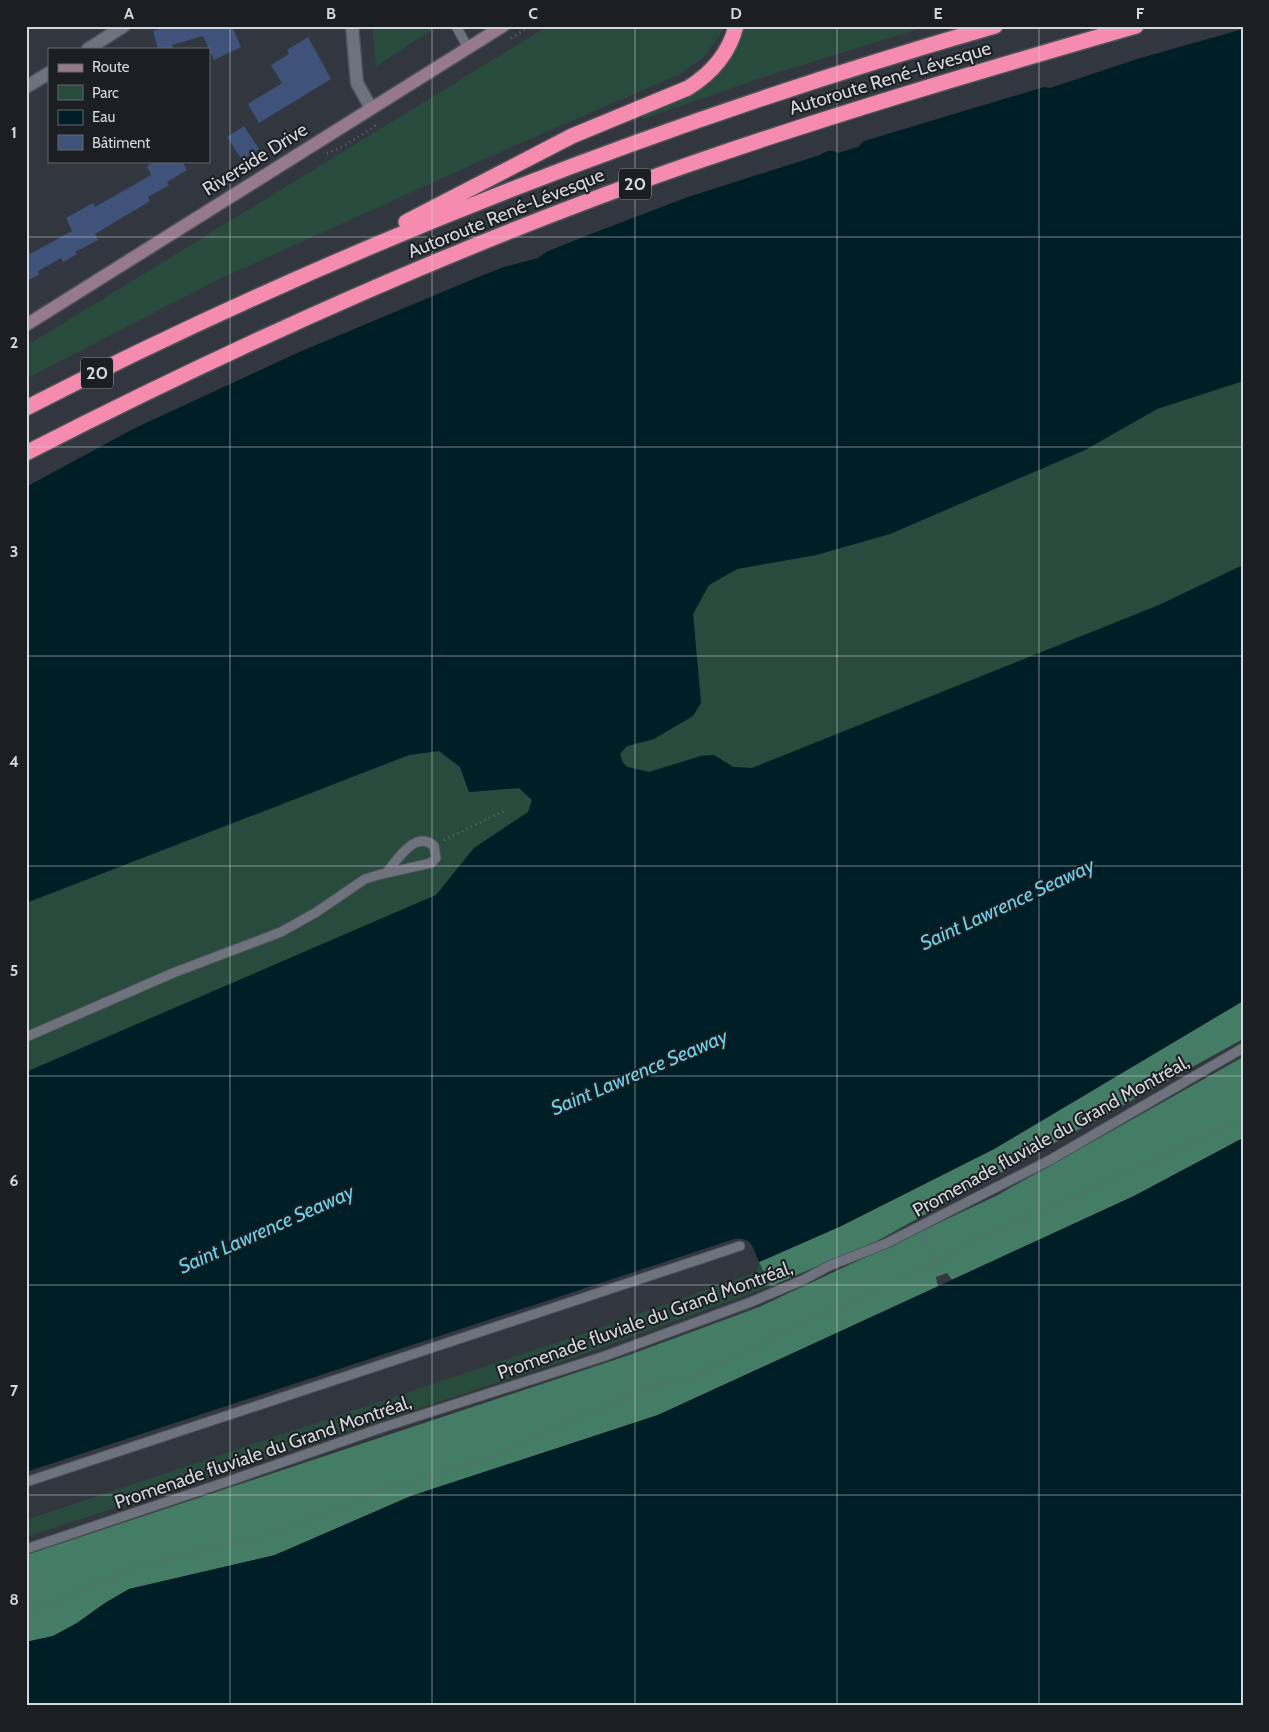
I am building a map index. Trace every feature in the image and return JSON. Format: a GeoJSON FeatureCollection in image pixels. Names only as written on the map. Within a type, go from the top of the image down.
{"type":"FeatureCollection","features":[{"type":"Feature","properties":{"kind":"highway"},"geometry":{"type":"LineString","coordinates":[[305,274],[572,136],[688,88],[705,77],[718,64],[728,48],[736,26]]}},
{"type":"Feature","properties":{"kind":"highway","name":"Autoroute René-Lévesque"},"geometry":{"type":"LineString","coordinates":[[26,408],[146,348],[305,274],[462,209],[642,140],[842,72],[995,26]]}},
{"type":"Feature","properties":{"kind":"highway","name":"Autoroute René-Lévesque"},"geometry":{"type":"LineString","coordinates":[[26,453],[249,343],[404,275],[558,213],[689,164],[892,97],[1136,26]]}},
{"type":"Feature","properties":{"kind":"street"},"geometry":{"type":"LineString","coordinates":[[90,48],[124,26]]}},
{"type":"Feature","properties":{"kind":"street"},"geometry":{"type":"LineString","coordinates":[[352,26],[357,83],[371,108]]}},
{"type":"Feature","properties":{"kind":"street","name":"Riverside Drive"},"geometry":{"type":"LineString","coordinates":[[26,324],[503,26]]}},
{"type":"Feature","properties":{"kind":"street"},"geometry":{"type":"LineString","coordinates":[[26,87],[48,74]]}},
{"type":"Feature","properties":{"kind":"lane"},"geometry":{"type":"LineString","coordinates":[[456,26],[468,48]]}},
{"type":"Feature","properties":{"kind":"lane"},"geometry":{"type":"LineString","coordinates":[[26,1038],[172,973],[281,932],[315,913],[365,880],[387,872],[430,863],[436,858],[434,846],[423,840],[416,842],[387,872]]}},
{"type":"Feature","properties":{"kind":"lane","name":"Promenade fluviale du Grand Montréal,"},"geometry":{"type":"LineString","coordinates":[[26,1549],[229,1482],[381,1428],[587,1362],[698,1322],[802,1280],[918,1228],[1050,1160],[1243,1048]]}},
{"type":"Feature","properties":{"kind":"lane"},"geometry":{"type":"LineString","coordinates":[[26,1482],[740,1246]]}},
{"type":"Feature","properties":{"kind":"path","name":"Riverside Drive"},"geometry":{"type":"LineString","coordinates":[[325,154],[338,150],[374,127],[378,120]]}},
{"type":"Feature","properties":{"kind":"path"},"geometry":{"type":"LineString","coordinates":[[434,846],[506,810]]}},
{"type":"Feature","properties":{"kind":"path"},"geometry":{"type":"LineString","coordinates":[[26,1615],[43,1606],[75,1594],[79,1590],[134,1568],[232,1542],[240,1543],[286,1531],[310,1518],[355,1503],[366,1495],[508,1451],[514,1446],[520,1445],[558,1426],[571,1417],[584,1416],[648,1387],[669,1381],[682,1383],[689,1381],[718,1364],[804,1324],[818,1315],[842,1307],[952,1255],[972,1241],[1050,1206],[1081,1195],[1108,1179],[1126,1173],[1243,1119]]}},
{"type":"Feature","properties":{"kind":"path"},"geometry":{"type":"LineString","coordinates":[[918,1228],[940,1275]]}},
{"type":"Feature","properties":{"kind":"green space"},"geometry":{"type":"Polygon","coordinates":[[[372,26],[438,26],[376,67],[372,26]]]}},
{"type":"Feature","properties":{"kind":"green space"},"geometry":{"type":"Polygon","coordinates":[[[548,26],[722,26],[722,32],[703,58],[680,74],[523,142],[215,281],[26,379],[26,346],[548,26]]]}},
{"type":"Feature","properties":{"kind":"green space"},"geometry":{"type":"Polygon","coordinates":[[[743,26],[928,26],[770,75],[643,119],[641,115],[710,81],[729,59],[743,26]]]}},
{"type":"Feature","properties":{"kind":"green space"},"geometry":{"type":"Polygon","coordinates":[[[1243,381],[1243,565],[1159,605],[752,768],[733,767],[714,755],[701,756],[649,772],[628,767],[623,763],[620,754],[627,746],[654,739],[701,703],[693,614],[709,585],[737,569],[816,555],[890,534],[1085,450],[1157,409],[1243,381]]]}},
{"type":"Feature","properties":{"kind":"green space"},"geometry":{"type":"Polygon","coordinates":[[[439,751],[460,767],[469,792],[519,788],[532,800],[529,812],[474,848],[436,895],[26,1072],[26,903],[409,755],[439,751]]]}},
{"type":"Feature","properties":{"kind":"green space"},"geometry":{"type":"Polygon","coordinates":[[[1243,1001],[1243,1039],[877,1241],[771,1286],[759,1262],[839,1227],[994,1149],[1243,1001]]]}},
{"type":"Feature","properties":{"kind":"green space"},"geometry":{"type":"Polygon","coordinates":[[[1243,1057],[1243,1138],[1134,1196],[952,1280],[947,1273],[936,1277],[938,1287],[658,1415],[411,1496],[275,1555],[129,1589],[77,1623],[53,1636],[26,1642],[26,1555],[629,1355],[759,1307],[996,1196],[1243,1057]]]}},
{"type":"Feature","properties":{"kind":"green space"},"geometry":{"type":"Polygon","coordinates":[[[759,1262],[771,1286],[573,1358],[26,1537],[26,1520],[585,1333],[756,1272],[759,1262]]]}},
{"type":"Feature","properties":{"kind":"water","name":"Saint Lawrence Seaway"},"geometry":{"type":"Polygon","coordinates":[[[1243,29],[1243,381],[1157,409],[1085,450],[890,534],[816,555],[737,569],[709,585],[693,614],[701,703],[693,716],[654,739],[627,746],[620,754],[623,763],[628,767],[649,772],[701,756],[714,755],[733,767],[752,768],[1159,605],[1243,565],[1243,1001],[994,1149],[839,1227],[759,1262],[749,1242],[734,1239],[26,1472],[26,1072],[436,895],[474,848],[528,812],[532,800],[519,788],[469,792],[460,767],[439,751],[409,755],[26,903],[26,487],[133,429],[297,353],[483,275],[538,258],[546,252],[688,197],[827,152],[834,151],[838,153],[858,147],[864,141],[1044,87],[1050,88],[1137,59],[1243,29]]]}},
{"type":"Feature","properties":{"kind":"water"},"geometry":{"type":"Polygon","coordinates":[[[1243,1138],[1243,1706],[26,1706],[26,1642],[53,1636],[77,1623],[129,1589],[275,1555],[411,1496],[658,1415],[1134,1196],[1243,1138]]]}},
{"type":"Feature","properties":{"kind":"building"},"geometry":{"type":"Polygon","coordinates":[[[170,26],[232,26],[241,47],[214,60],[203,36],[172,45],[173,48],[158,48],[153,31],[170,26]]]}},
{"type":"Feature","properties":{"kind":"building"},"geometry":{"type":"Polygon","coordinates":[[[308,37],[331,79],[259,123],[248,104],[282,83],[271,65],[289,54],[287,50],[308,37]]]}},
{"type":"Feature","properties":{"kind":"building"},"geometry":{"type":"Polygon","coordinates":[[[244,126],[259,149],[242,160],[227,137],[244,126]]]}},
{"type":"Feature","properties":{"kind":"building"},"geometry":{"type":"Polygon","coordinates":[[[154,162],[183,162],[187,170],[167,182],[169,185],[148,197],[150,201],[95,234],[98,240],[75,252],[77,254],[63,262],[61,258],[38,271],[39,275],[26,281],[26,245],[30,254],[72,231],[66,218],[93,203],[95,207],[151,175],[147,166],[154,162]]]}}]}
